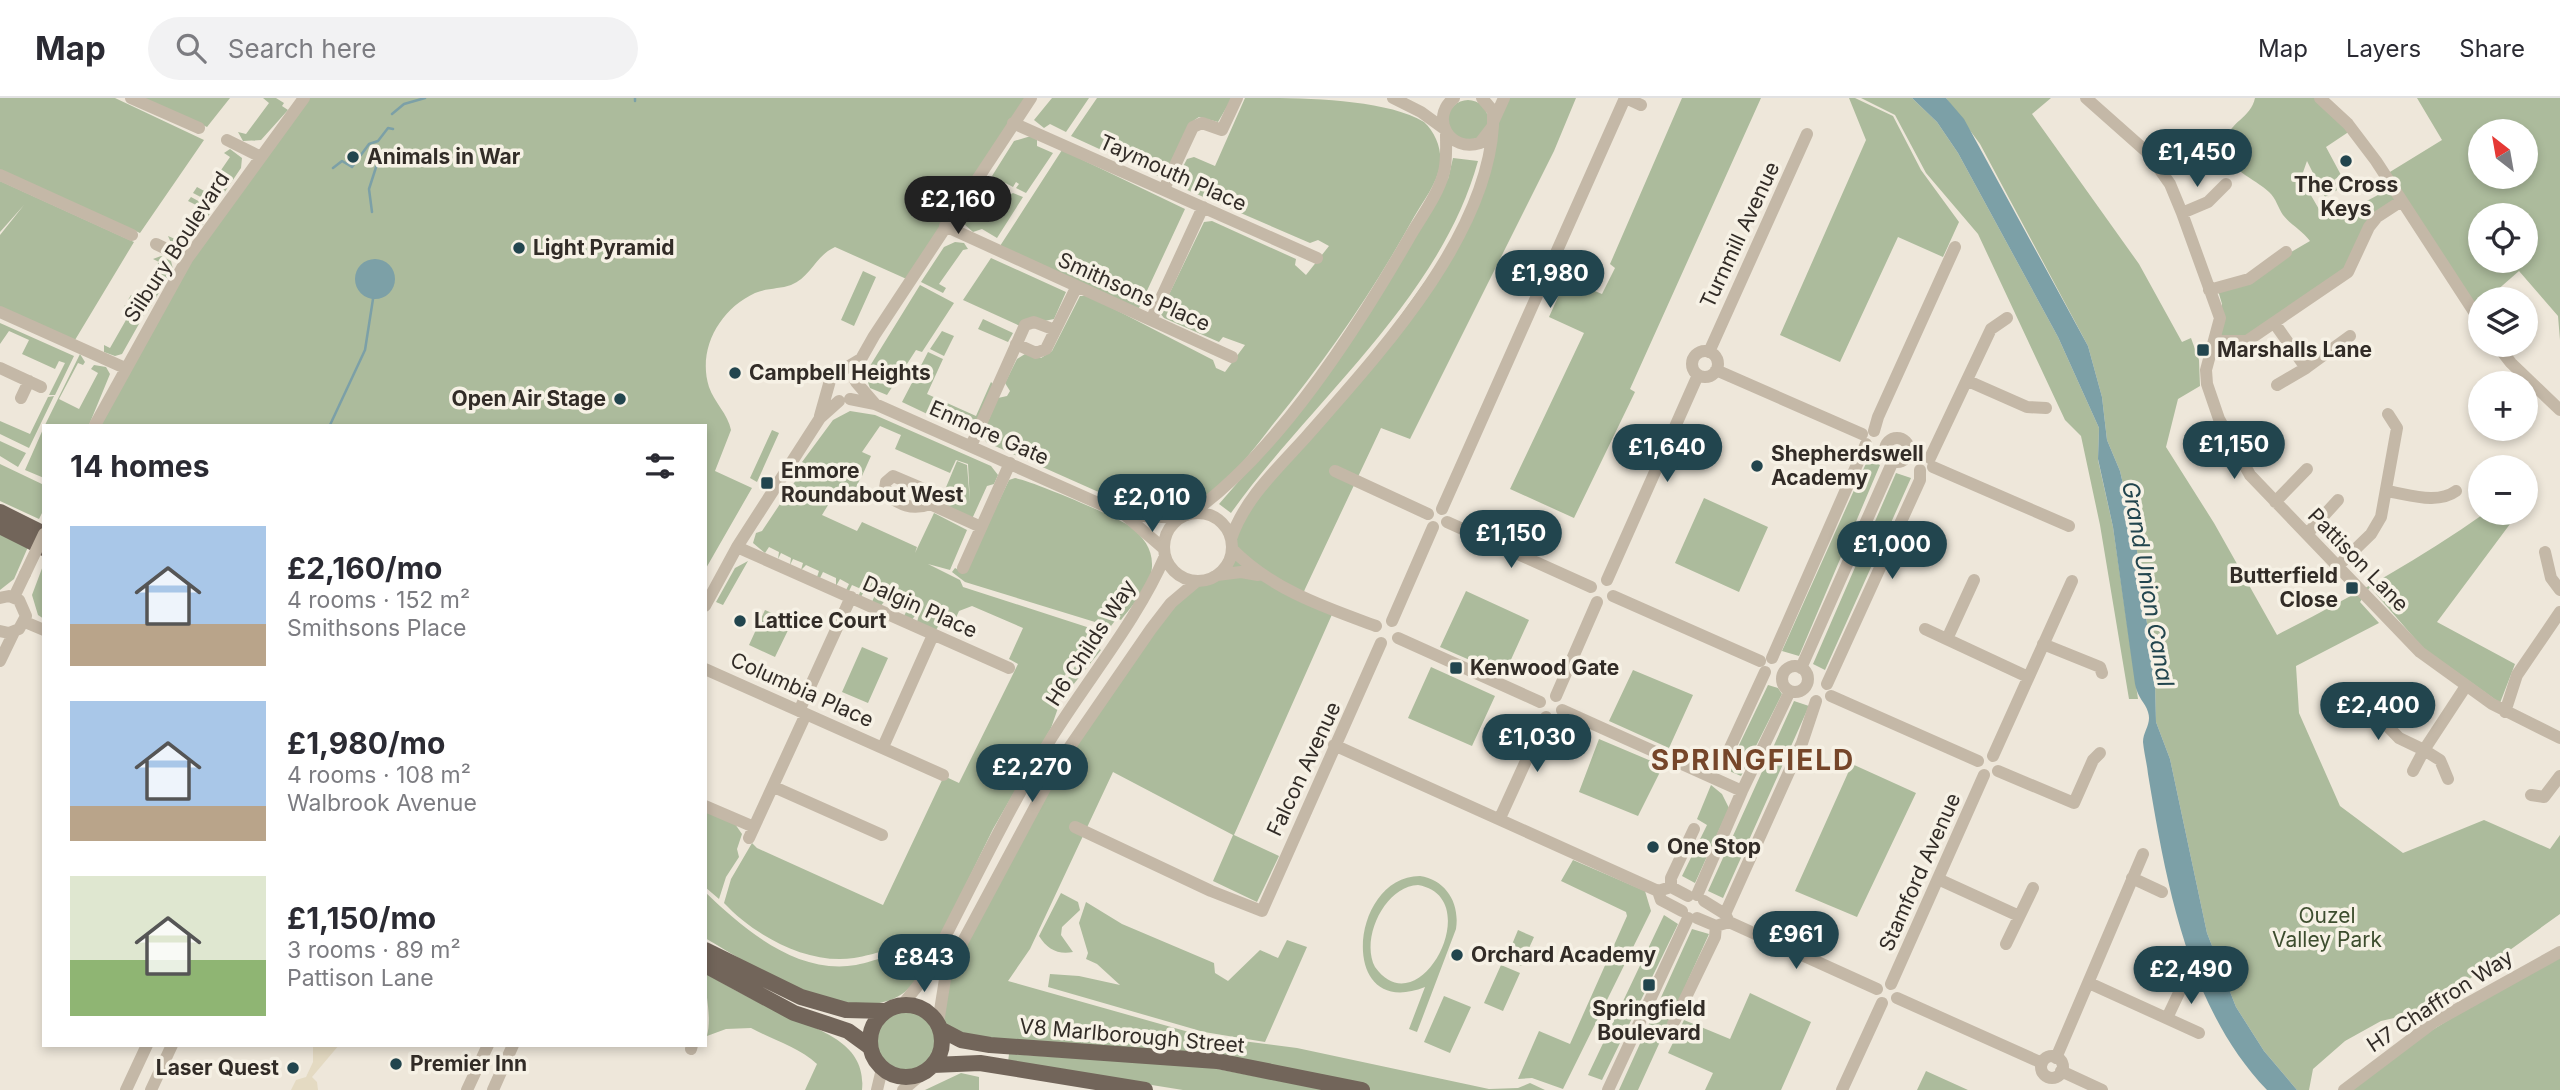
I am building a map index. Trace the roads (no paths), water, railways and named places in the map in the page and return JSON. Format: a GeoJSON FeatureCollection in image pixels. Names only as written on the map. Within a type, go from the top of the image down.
{"type":"FeatureCollection","features":[{"type":"Feature","properties":{"kind":"main road"},"geometry":{"type":"LineString","coordinates":[[0,512],[42,533]]}},
{"type":"Feature","properties":{"kind":"main road"},"geometry":{"type":"LineString","coordinates":[[0,526],[42,547]]}},
{"type":"Feature","properties":{"kind":"main road"},"geometry":{"type":"LineString","coordinates":[[707,951],[801,998],[846,1010],[885,1011],[903,1004],[923,1009],[939,1026],[943,1041],[928,1069],[902,1077],[882,1069],[870,1047],[848,1031],[794,1013],[707,966]]}},
{"type":"Feature","properties":{"kind":"main road"},"geometry":{"type":"LineString","coordinates":[[870,1047],[870,1034],[875,1021],[885,1011]]}},
{"type":"Feature","properties":{"kind":"main road","name":"V8 Marlborough Street"},"geometry":{"type":"LineString","coordinates":[[939,1026],[961,1040],[990,1045],[1217,1061],[1362,1090]]}},
{"type":"Feature","properties":{"kind":"main road","name":"V8 Marlborough Street"},"geometry":{"type":"LineString","coordinates":[[928,1069],[980,1063],[1145,1090]]}},
{"type":"Feature","properties":{"kind":"street"},"geometry":{"type":"LineString","coordinates":[[131,98],[199,128]]}},
{"type":"Feature","properties":{"kind":"street","name":"Silbury Boulevard"},"geometry":{"type":"LineString","coordinates":[[96,424],[187,259],[259,156],[304,98]]}},
{"type":"Feature","properties":{"kind":"street"},"geometry":{"type":"LineString","coordinates":[[820,418],[856,391],[855,381],[861,359],[945,226],[1031,98]]}},
{"type":"Feature","properties":{"kind":"street"},"geometry":{"type":"LineString","coordinates":[[1164,189],[1193,127],[1202,123],[1222,130],[1237,98]]}},
{"type":"Feature","properties":{"kind":"street"},"geometry":{"type":"LineString","coordinates":[[1393,98],[1421,112],[1458,144],[1473,146],[1486,139],[1504,98]]}},
{"type":"Feature","properties":{"kind":"street"},"geometry":{"type":"LineString","coordinates":[[1376,626],[1302,597],[1262,576],[1241,572],[1197,581],[1177,574],[1164,552],[1165,536],[1186,515],[1239,474],[1307,392],[1356,324],[1437,188],[1446,161],[1443,114],[1454,98]]}},
{"type":"Feature","properties":{"kind":"street"},"geometry":{"type":"LineString","coordinates":[[1217,575],[1225,568],[1245,507],[1378,353],[1426,287],[1464,227],[1484,185],[1494,123],[1493,111],[1482,98]]}},
{"type":"Feature","properties":{"kind":"street"},"geometry":{"type":"LineString","coordinates":[[1442,509],[1625,98],[1641,105]]}},
{"type":"Feature","properties":{"kind":"street","name":"Pattison Lane"},"geometry":{"type":"LineString","coordinates":[[2087,98],[2148,153],[2170,184],[2220,318],[2216,341],[2206,370],[2207,384],[2218,419],[2243,465],[2275,502],[2420,652],[2505,712],[2560,738]]}},
{"type":"Feature","properties":{"kind":"street"},"geometry":{"type":"LineString","coordinates":[[2320,98],[2353,129],[2468,303]]}},
{"type":"Feature","properties":{"kind":"street","name":"Taymouth Place"},"geometry":{"type":"LineString","coordinates":[[1013,122],[1317,258]]}},
{"type":"Feature","properties":{"kind":"street","name":"Turnmill Avenue"},"geometry":{"type":"LineString","coordinates":[[1709,352],[1807,134]]}},
{"type":"Feature","properties":{"kind":"street"},"geometry":{"type":"LineString","coordinates":[[227,140],[259,156]]}},
{"type":"Feature","properties":{"kind":"street"},"geometry":{"type":"LineString","coordinates":[[0,175],[132,235]]}},
{"type":"Feature","properties":{"kind":"street"},"geometry":{"type":"LineString","coordinates":[[2182,213],[2208,202],[2226,184]]}},
{"type":"Feature","properties":{"kind":"street"},"geometry":{"type":"LineString","coordinates":[[2216,341],[2247,341],[2348,272],[2369,227],[2377,217],[2400,202]]}},
{"type":"Feature","properties":{"kind":"street"},"geometry":{"type":"LineString","coordinates":[[1151,320],[1203,207]]}},
{"type":"Feature","properties":{"kind":"street","name":"Smithsons Place"},"geometry":{"type":"LineString","coordinates":[[945,226],[1232,357]]}},
{"type":"Feature","properties":{"kind":"street"},"geometry":{"type":"LineString","coordinates":[[156,244],[187,259]]}},
{"type":"Feature","properties":{"kind":"street"},"geometry":{"type":"LineString","coordinates":[[1723,763],[1867,436],[1955,247]]}},
{"type":"Feature","properties":{"kind":"street"},"geometry":{"type":"LineString","coordinates":[[2209,290],[2249,279],[2286,252]]}},
{"type":"Feature","properties":{"kind":"street"},"geometry":{"type":"LineString","coordinates":[[1016,344],[1041,352],[1050,343],[1076,288]]}},
{"type":"Feature","properties":{"kind":"street"},"geometry":{"type":"LineString","coordinates":[[0,312],[125,368]]}},
{"type":"Feature","properties":{"kind":"street"},"geometry":{"type":"LineString","coordinates":[[1920,470],[1932,462],[1991,329],[2009,317]]}},
{"type":"Feature","properties":{"kind":"street"},"geometry":{"type":"LineString","coordinates":[[971,446],[1016,344],[1029,322],[1055,330]]}},
{"type":"Feature","properties":{"kind":"street"},"geometry":{"type":"LineString","coordinates":[[2275,324],[2306,368]]}},
{"type":"Feature","properties":{"kind":"street"},"geometry":{"type":"LineString","coordinates":[[2277,385],[2350,336]]}},
{"type":"Feature","properties":{"kind":"street"},"geometry":{"type":"LineString","coordinates":[[1709,352],[1716,357],[1716,370],[1710,376],[1698,375],[1693,369],[1693,358],[1698,353],[1709,352]]}},
{"type":"Feature","properties":{"kind":"street"},"geometry":{"type":"LineString","coordinates":[[2506,357],[2560,410]]}},
{"type":"Feature","properties":{"kind":"street"},"geometry":{"type":"LineString","coordinates":[[707,602],[737,547],[820,418],[828,391],[828,381],[861,359]]}},
{"type":"Feature","properties":{"kind":"street"},"geometry":{"type":"LineString","coordinates":[[0,368],[35,384],[21,398]]}},
{"type":"Feature","properties":{"kind":"street"},"geometry":{"type":"LineString","coordinates":[[1716,370],[1867,436],[1894,458],[1920,470]]}},
{"type":"Feature","properties":{"kind":"street"},"geometry":{"type":"LineString","coordinates":[[839,372],[849,374],[855,381]]}},
{"type":"Feature","properties":{"kind":"street"},"geometry":{"type":"LineString","coordinates":[[1607,580],[1698,375]]}},
{"type":"Feature","properties":{"kind":"street","name":"Enmore Gate"},"geometry":{"type":"LineString","coordinates":[[855,381],[875,404]]}},
{"type":"Feature","properties":{"kind":"street"},"geometry":{"type":"LineString","coordinates":[[1968,381],[2026,407],[2046,408]]}},
{"type":"Feature","properties":{"kind":"street"},"geometry":{"type":"LineString","coordinates":[[828,391],[844,400]]}},
{"type":"Feature","properties":{"kind":"street","name":"Enmore Gate"},"geometry":{"type":"LineString","coordinates":[[844,400],[875,404],[1125,515],[1164,552]]}},
{"type":"Feature","properties":{"kind":"street"},"geometry":{"type":"LineString","coordinates":[[2337,567],[2371,534],[2381,517],[2397,428],[2388,414]]}},
{"type":"Feature","properties":{"kind":"street"},"geometry":{"type":"LineString","coordinates":[[1867,436],[1902,440],[1932,462],[2069,526]]}},
{"type":"Feature","properties":{"kind":"street"},"geometry":{"type":"LineString","coordinates":[[1790,688],[1805,688],[1800,670],[1894,458],[1888,443],[1893,439]]}},
{"type":"Feature","properties":{"kind":"street"},"geometry":{"type":"LineString","coordinates":[[1894,458],[1907,456],[1908,447]]}},
{"type":"Feature","properties":{"kind":"street"},"geometry":{"type":"LineString","coordinates":[[963,568],[1010,463]]}},
{"type":"Feature","properties":{"kind":"street"},"geometry":{"type":"LineString","coordinates":[[2275,502],[2307,469]]}},
{"type":"Feature","properties":{"kind":"street"},"geometry":{"type":"LineString","coordinates":[[1673,1024],[1723,921],[1802,743],[1816,701],[1829,690],[1920,480],[1920,470]]}},
{"type":"Feature","properties":{"kind":"street"},"geometry":{"type":"LineString","coordinates":[[1335,471],[1428,514]]}},
{"type":"Feature","properties":{"kind":"street"},"geometry":{"type":"LineString","coordinates":[[2386,491],[2431,498],[2447,497],[2456,491]]}},
{"type":"Feature","properties":{"kind":"street"},"geometry":{"type":"LineString","coordinates":[[2307,534],[2339,500]]}},
{"type":"Feature","properties":{"kind":"street"},"geometry":{"type":"LineString","coordinates":[[930,505],[982,527]]}},
{"type":"Feature","properties":{"kind":"street"},"geometry":{"type":"LineString","coordinates":[[1433,509],[1442,509],[1446,513],[1447,522],[1443,527],[1433,527],[1428,521],[1428,514],[1433,509]]}},
{"type":"Feature","properties":{"kind":"street","name":"Enmore Gate"},"geometry":{"type":"LineString","coordinates":[[1125,515],[1186,515]]}},
{"type":"Feature","properties":{"kind":"street"},"geometry":{"type":"LineString","coordinates":[[1186,515],[1212,516],[1221,522],[1231,544],[1262,576]]}},
{"type":"Feature","properties":{"kind":"street"},"geometry":{"type":"LineString","coordinates":[[1447,522],[1591,587]]}},
{"type":"Feature","properties":{"kind":"street"},"geometry":{"type":"LineString","coordinates":[[1392,621],[1433,527]]}},
{"type":"Feature","properties":{"kind":"street"},"geometry":{"type":"LineString","coordinates":[[14,597],[42,538]]}},
{"type":"Feature","properties":{"kind":"street","name":"Dalgin Place"},"geometry":{"type":"LineString","coordinates":[[737,547],[1009,668]]}},
{"type":"Feature","properties":{"kind":"street","name":"H6 Childs Way"},"geometry":{"type":"LineString","coordinates":[[903,1004],[930,967],[1022,787],[1106,652],[1153,585],[1164,552]]}},
{"type":"Feature","properties":{"kind":"street"},"geometry":{"type":"LineString","coordinates":[[2545,552],[2551,578],[2560,590]]}},
{"type":"Feature","properties":{"kind":"street"},"geometry":{"type":"LineString","coordinates":[[1599,579],[1607,580],[1614,589],[1606,602],[1597,602],[1592,597],[1591,587],[1599,579]]}},
{"type":"Feature","properties":{"kind":"street"},"geometry":{"type":"LineString","coordinates":[[1947,639],[1974,580]]}},
{"type":"Feature","properties":{"kind":"street","name":"H6 Childs Way"},"geometry":{"type":"LineString","coordinates":[[939,1026],[946,973],[1058,764],[1145,637],[1171,603],[1197,581]]}},
{"type":"Feature","properties":{"kind":"street"},"geometry":{"type":"LineString","coordinates":[[1993,756],[2072,581]]}},
{"type":"Feature","properties":{"kind":"street"},"geometry":{"type":"LineString","coordinates":[[1612,596],[1766,664],[1800,670],[1829,690],[1978,761]]}},
{"type":"Feature","properties":{"kind":"street"},"geometry":{"type":"LineString","coordinates":[[0,598],[14,597]]}},
{"type":"Feature","properties":{"kind":"street"},"geometry":{"type":"LineString","coordinates":[[3,655],[14,632],[25,622],[26,610],[14,597]]}},
{"type":"Feature","properties":{"kind":"street"},"geometry":{"type":"LineString","coordinates":[[707,807],[751,833],[774,787],[851,597]]}},
{"type":"Feature","properties":{"kind":"street"},"geometry":{"type":"LineString","coordinates":[[1556,696],[1597,602]]}},
{"type":"Feature","properties":{"kind":"street"},"geometry":{"type":"LineString","coordinates":[[2505,712],[2517,675],[2560,612]]}},
{"type":"Feature","properties":{"kind":"street"},"geometry":{"type":"LineString","coordinates":[[1385,620],[1392,621],[1399,630],[1398,638],[1389,644],[1381,643],[1374,634],[1376,626],[1385,620]]}},
{"type":"Feature","properties":{"kind":"street"},"geometry":{"type":"LineString","coordinates":[[25,622],[42,629]]}},
{"type":"Feature","properties":{"kind":"street"},"geometry":{"type":"LineString","coordinates":[[1925,629],[2028,677]]}},
{"type":"Feature","properties":{"kind":"street"},"geometry":{"type":"LineString","coordinates":[[0,631],[14,632]]}},
{"type":"Feature","properties":{"kind":"street","name":"Columbia Place"},"geometry":{"type":"LineString","coordinates":[[883,747],[933,635]]}},
{"type":"Feature","properties":{"kind":"street"},"geometry":{"type":"LineString","coordinates":[[1398,638],[1540,702]]}},
{"type":"Feature","properties":{"kind":"street","name":"Falcon Avenue"},"geometry":{"type":"LineString","coordinates":[[1075,827],[1210,891],[1262,911],[1381,643]]}},
{"type":"Feature","properties":{"kind":"street"},"geometry":{"type":"LineString","coordinates":[[2043,644],[2091,662],[2099,667],[2102,673]]}},
{"type":"Feature","properties":{"kind":"street"},"geometry":{"type":"LineString","coordinates":[[1766,664],[1790,688],[1816,701]]}},
{"type":"Feature","properties":{"kind":"street","name":"Columbia Place"},"geometry":{"type":"LineString","coordinates":[[707,670],[943,775]]}},
{"type":"Feature","properties":{"kind":"street"},"geometry":{"type":"LineString","coordinates":[[1790,688],[1783,674],[1800,670]]}},
{"type":"Feature","properties":{"kind":"street"},"geometry":{"type":"LineString","coordinates":[[2413,771],[2466,686]]}},
{"type":"Feature","properties":{"kind":"street"},"geometry":{"type":"LineString","coordinates":[[1696,898],[1790,688]]}},
{"type":"Feature","properties":{"kind":"street"},"geometry":{"type":"LineString","coordinates":[[1546,717],[1539,709],[1540,702],[1547,696],[1556,696]]}},
{"type":"Feature","properties":{"kind":"street"},"geometry":{"type":"LineString","coordinates":[[1546,717],[1558,716],[1562,710],[1562,704],[1556,696]]}},
{"type":"Feature","properties":{"kind":"street"},"geometry":{"type":"LineString","coordinates":[[2369,706],[2399,738],[2440,761],[2448,779]]}},
{"type":"Feature","properties":{"kind":"street"},"geometry":{"type":"LineString","coordinates":[[1562,710],[1742,791]]}},
{"type":"Feature","properties":{"kind":"street"},"geometry":{"type":"LineString","coordinates":[[1500,818],[1546,717]]}},
{"type":"Feature","properties":{"kind":"street"},"geometry":{"type":"LineString","coordinates":[[1334,745],[1658,891],[1671,887],[1696,898],[1723,921]]}},
{"type":"Feature","properties":{"kind":"street"},"geometry":{"type":"LineString","coordinates":[[1998,771],[2072,807],[2093,760],[2100,752]]}},
{"type":"Feature","properties":{"kind":"street"},"geometry":{"type":"LineString","coordinates":[[1986,755],[1993,756],[1999,764],[1998,771],[1990,776],[1984,775],[1978,768],[1978,761],[1986,755]]}},
{"type":"Feature","properties":{"kind":"street","name":"Stamford Avenue"},"geometry":{"type":"LineString","coordinates":[[1891,984],[1984,775]]}},
{"type":"Feature","properties":{"kind":"street"},"geometry":{"type":"LineString","coordinates":[[2542,799],[2560,776]]}},
{"type":"Feature","properties":{"kind":"street"},"geometry":{"type":"LineString","coordinates":[[774,787],[882,835]]}},
{"type":"Feature","properties":{"kind":"street"},"geometry":{"type":"LineString","coordinates":[[1671,887],[1671,878],[1694,829]]}},
{"type":"Feature","properties":{"kind":"street"},"geometry":{"type":"LineString","coordinates":[[2056,1058],[2143,854]]}},
{"type":"Feature","properties":{"kind":"street"},"geometry":{"type":"LineString","coordinates":[[2132,878],[2162,892]]}},
{"type":"Feature","properties":{"kind":"street"},"geometry":{"type":"LineString","coordinates":[[1938,879],[2019,916]]}},
{"type":"Feature","properties":{"kind":"street"},"geometry":{"type":"LineString","coordinates":[[2006,944],[2033,888]]}},
{"type":"Feature","properties":{"kind":"street"},"geometry":{"type":"LineString","coordinates":[[1658,891],[1661,900],[1689,915],[1723,921],[1877,989]]}},
{"type":"Feature","properties":{"kind":"street"},"geometry":{"type":"LineString","coordinates":[[1689,915],[1683,901],[1696,898]]}},
{"type":"Feature","properties":{"kind":"street"},"geometry":{"type":"LineString","coordinates":[[1608,1090],[1689,915],[1705,909],[1696,898]]}},
{"type":"Feature","properties":{"kind":"street","name":"H7 Chaffron Way"},"geometry":{"type":"LineString","coordinates":[[2344,1090],[2434,1022],[2560,951]]}},
{"type":"Feature","properties":{"kind":"street"},"geometry":{"type":"LineString","coordinates":[[2167,1018],[2185,980]]}},
{"type":"Feature","properties":{"kind":"street"},"geometry":{"type":"LineString","coordinates":[[1882,984],[1891,984],[1897,991],[1897,998],[1890,1004],[1882,1003],[1877,999],[1877,989],[1882,984]]}},
{"type":"Feature","properties":{"kind":"street"},"geometry":{"type":"LineString","coordinates":[[2089,984],[2199,1033]]}},
{"type":"Feature","properties":{"kind":"street"},"geometry":{"type":"LineString","coordinates":[[1897,998],[2042,1063]]}},
{"type":"Feature","properties":{"kind":"street"},"geometry":{"type":"LineString","coordinates":[[1842,1090],[1882,1003]]}},
{"type":"Feature","properties":{"kind":"street"},"geometry":{"type":"LineString","coordinates":[[126,1090],[146,1047]]}},
{"type":"Feature","properties":{"kind":"street"},"geometry":{"type":"LineString","coordinates":[[151,1090],[171,1047]]}},
{"type":"Feature","properties":{"kind":"street"},"geometry":{"type":"LineString","coordinates":[[467,1090],[487,1047]]}},
{"type":"Feature","properties":{"kind":"street"},"geometry":{"type":"LineString","coordinates":[[493,1090],[512,1047]]}},
{"type":"Feature","properties":{"kind":"street"},"geometry":{"type":"LineString","coordinates":[[2049,1057],[2056,1058],[2061,1062],[2062,1071],[2057,1077],[2046,1077],[2041,1069],[2042,1063],[2049,1057]]}},
{"type":"Feature","properties":{"kind":"street"},"geometry":{"type":"LineString","coordinates":[[877,1090],[882,1069]]}},
{"type":"Feature","properties":{"kind":"street"},"geometry":{"type":"LineString","coordinates":[[904,1090],[928,1069]]}},
{"type":"Feature","properties":{"kind":"street"},"geometry":{"type":"LineString","coordinates":[[2062,1071],[2102,1090]]}},
{"type":"Feature","properties":{"kind":"street"},"geometry":{"type":"LineString","coordinates":[[2040,1090],[2046,1077]]}},
{"type":"Feature","properties":{"kind":"water"},"geometry":{"type":"Polygon","coordinates":[[[1912,98],[1946,98],[1964,119],[2088,346],[2102,397],[2107,440],[2120,471],[2135,536],[2155,682],[2156,722],[2170,759],[2207,933],[2236,1007],[2264,1051],[2297,1090],[2267,1090],[2240,1057],[2199,982],[2185,942],[2163,857],[2148,774],[2143,742],[2149,716],[2135,684],[2113,527],[2098,459],[2099,428],[2058,337],[1958,153],[1937,122],[1912,98]]]}},
{"type":"Feature","properties":{"kind":"water"},"geometry":{"type":"Polygon","coordinates":[[[375,259],[389,265],[395,279],[389,293],[375,299],[361,293],[355,279],[361,265],[375,259]]]}},
{"type":"Feature","properties":{"kind":"waterway"},"geometry":{"type":"LineString","coordinates":[[392,114],[404,104],[425,98]]}},
{"type":"Feature","properties":{"kind":"waterway"},"geometry":{"type":"LineString","coordinates":[[333,168],[342,161],[352,167],[369,144],[378,141],[388,128],[393,129]]}},
{"type":"Feature","properties":{"kind":"waterway"},"geometry":{"type":"LineString","coordinates":[[372,212],[369,189],[379,158]]}},
{"type":"Feature","properties":{"kind":"waterway"},"geometry":{"type":"LineString","coordinates":[[330,424],[365,350],[373,299]]}},
{"type":"Feature","properties":{"kind":"place","name":"Animals in War"},"geometry":{"type":"Point","coordinates":[353,157]}},
{"type":"Feature","properties":{"kind":"place","name":"The Cross Keys"},"geometry":{"type":"Point","coordinates":[2346,161]}},
{"type":"Feature","properties":{"kind":"place","name":"Light Pyramid"},"geometry":{"type":"Point","coordinates":[519,248]}},
{"type":"Feature","properties":{"kind":"place","name":"Marshalls Lane"},"geometry":{"type":"Point","coordinates":[2203,350]}},
{"type":"Feature","properties":{"kind":"place","name":"Campbell Heights"},"geometry":{"type":"Point","coordinates":[735,373]}},
{"type":"Feature","properties":{"kind":"place","name":"Open Air Stage"},"geometry":{"type":"Point","coordinates":[620,399]}},
{"type":"Feature","properties":{"kind":"place","name":"Shepherdswell Academy"},"geometry":{"type":"Point","coordinates":[1757,466]}},
{"type":"Feature","properties":{"kind":"place","name":"Enmore Roundabout West"},"geometry":{"type":"Point","coordinates":[767,483]}},
{"type":"Feature","properties":{"kind":"place","name":"Butterfield Close"},"geometry":{"type":"Point","coordinates":[2352,588]}},
{"type":"Feature","properties":{"kind":"place","name":"Lattice Court"},"geometry":{"type":"Point","coordinates":[740,621]}},
{"type":"Feature","properties":{"kind":"place","name":"Kenwood Gate"},"geometry":{"type":"Point","coordinates":[1456,668]}},
{"type":"Feature","properties":{"kind":"place","name":"One Stop"},"geometry":{"type":"Point","coordinates":[1653,847]}},
{"type":"Feature","properties":{"kind":"place","name":"Orchard Academy"},"geometry":{"type":"Point","coordinates":[1457,955]}},
{"type":"Feature","properties":{"kind":"place","name":"Springfield Boulevard"},"geometry":{"type":"Point","coordinates":[1649,985]}},
{"type":"Feature","properties":{"kind":"place","name":"Premier Inn"},"geometry":{"type":"Point","coordinates":[396,1064]}},
{"type":"Feature","properties":{"kind":"place","name":"Laser Quest"},"geometry":{"type":"Point","coordinates":[293,1068]}},
{"type":"Feature","properties":{"kind":"district","name":"SPRINGFIELD"},"geometry":{"type":"Point","coordinates":[1753,760]}},
{"type":"Feature","properties":{"kind":"water label","name":"Grand Union Canal"},"geometry":{"type":"Point","coordinates":[2148,584]}},
{"type":"Feature","properties":{"kind":"park label","name":"Ouzel Valley Park"},"geometry":{"type":"Point","coordinates":[2327,928]}}]}
